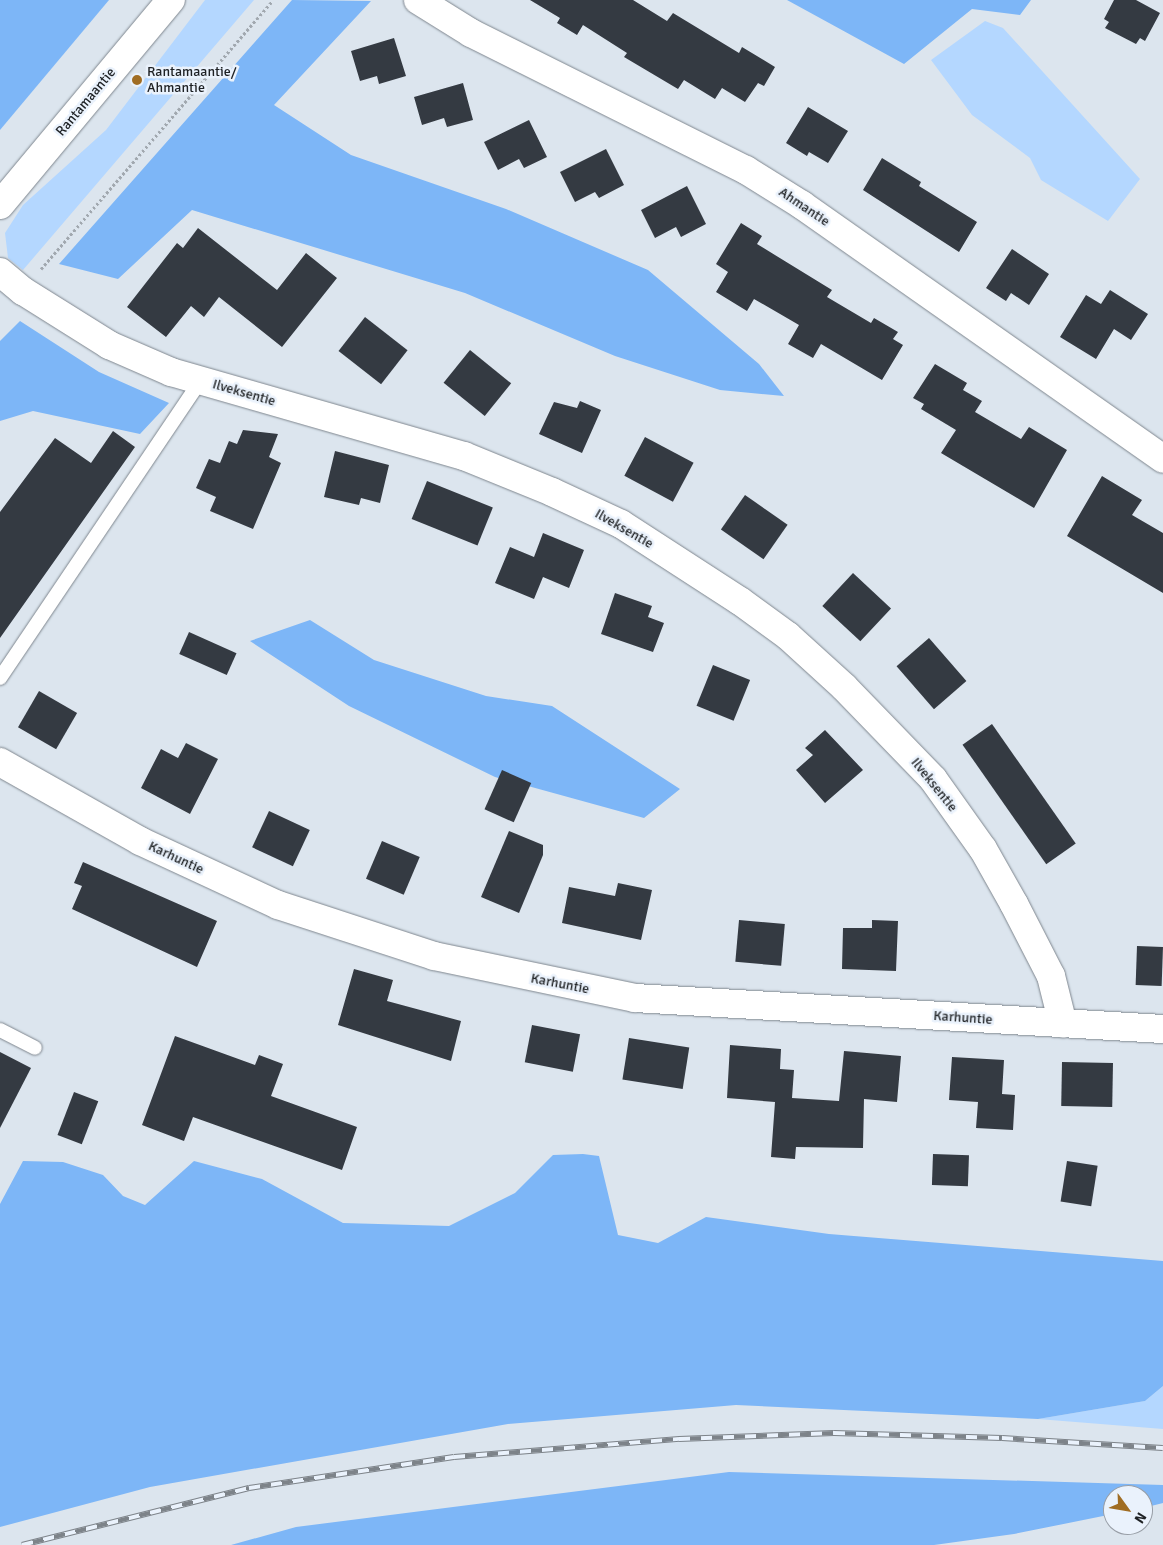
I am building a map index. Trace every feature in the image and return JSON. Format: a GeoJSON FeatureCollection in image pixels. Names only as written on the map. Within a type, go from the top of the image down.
{"type":"FeatureCollection","features":[{"type":"Feature","properties":{"kind":"street","name":"Rantamaantie"},"geometry":{"type":"LineString","coordinates":[[0,205],[171,0]]}},
{"type":"Feature","properties":{"kind":"street","name":"Ahmantie"},"geometry":{"type":"LineString","coordinates":[[418,0],[471,34],[762,180],[1163,459]]}},
{"type":"Feature","properties":{"kind":"street","name":"Ilveksentie"},"geometry":{"type":"LineString","coordinates":[[0,272],[23,291],[109,346],[171,372],[464,456],[552,492],[621,524],[758,614],[844,687],[933,779],[983,849],[1014,904],[1051,976],[1063,1024]]}},
{"type":"Feature","properties":{"kind":"street","name":"Karhuntie"},"geometry":{"type":"LineString","coordinates":[[0,762],[140,842],[278,905],[434,956],[635,998],[1163,1029]]}},
{"type":"Feature","properties":{"kind":"lane"},"geometry":{"type":"LineString","coordinates":[[0,678],[200,381]]}},
{"type":"Feature","properties":{"kind":"lane"},"geometry":{"type":"LineString","coordinates":[[0,1030],[35,1048]]}},
{"type":"Feature","properties":{"kind":"path"},"geometry":{"type":"LineString","coordinates":[[23,291],[273,0]]}},
{"type":"Feature","properties":{"kind":"shaded area"},"geometry":{"type":"Polygon","coordinates":[[[0,0],[109,0],[0,130],[0,0]]]}},
{"type":"Feature","properties":{"kind":"shaded area"},"geometry":{"type":"Polygon","coordinates":[[[205,0],[254,0],[23,270],[8,258],[5,233],[23,205],[106,130],[205,0]]]}},
{"type":"Feature","properties":{"kind":"shaded area"},"geometry":{"type":"Polygon","coordinates":[[[292,0],[371,1],[274,105],[351,155],[506,209],[648,270],[759,364],[784,396],[720,390],[615,356],[465,293],[192,210],[118,279],[59,264],[292,0]]]}},
{"type":"Feature","properties":{"kind":"shaded area"},"geometry":{"type":"Polygon","coordinates":[[[787,0],[1031,0],[1020,15],[972,9],[904,64],[787,0]]]}},
{"type":"Feature","properties":{"kind":"shaded area"},"geometry":{"type":"Polygon","coordinates":[[[985,21],[1003,28],[1140,179],[1108,221],[1041,180],[1030,158],[972,115],[931,60],[985,21]]]}},
{"type":"Feature","properties":{"kind":"shaded area"},"geometry":{"type":"Polygon","coordinates":[[[20,321],[99,372],[169,403],[140,434],[33,411],[0,421],[0,341],[20,321]]]}},
{"type":"Feature","properties":{"kind":"shaded area"},"geometry":{"type":"Polygon","coordinates":[[[310,620],[374,660],[486,696],[552,706],[680,789],[644,818],[495,777],[349,706],[250,641],[310,620]]]}},
{"type":"Feature","properties":{"kind":"shaded area"},"geometry":{"type":"Polygon","coordinates":[[[583,1154],[599,1156],[618,1235],[658,1243],[706,1217],[829,1234],[1163,1261],[1163,1386],[1145,1401],[1038,1419],[736,1405],[508,1424],[150,1487],[0,1527],[0,1204],[23,1161],[63,1162],[103,1175],[123,1196],[145,1205],[194,1161],[262,1179],[343,1223],[449,1226],[515,1193],[553,1155],[583,1154]]]}},
{"type":"Feature","properties":{"kind":"shaded area"},"geometry":{"type":"Polygon","coordinates":[[[1163,1386],[1163,1429],[1038,1419],[1145,1401],[1163,1386]]]}},
{"type":"Feature","properties":{"kind":"shaded area"},"geometry":{"type":"Polygon","coordinates":[[[729,1472],[1163,1485],[1163,1503],[1153,1506],[1153,1485],[1103,1485],[1103,1516],[1014,1534],[934,1545],[231,1545],[296,1527],[729,1472]]]}},
{"type":"Feature","properties":{"kind":"building"},"geometry":{"type":"Polygon","coordinates":[[[530,0],[633,0],[667,21],[673,13],[739,53],[742,47],[775,67],[764,86],[758,83],[745,102],[722,88],[715,99],[684,80],[678,89],[624,57],[627,53],[583,25],[577,35],[557,23],[560,18],[530,0]]]}},
{"type":"Feature","properties":{"kind":"building"},"geometry":{"type":"Polygon","coordinates":[[[1114,0],[1136,0],[1160,13],[1145,41],[1140,38],[1136,44],[1105,28],[1109,22],[1104,19],[1114,0]]]}},
{"type":"Feature","properties":{"kind":"building"},"geometry":{"type":"Polygon","coordinates":[[[394,38],[406,76],[379,84],[377,76],[360,81],[351,51],[394,38]]]}},
{"type":"Feature","properties":{"kind":"building"},"geometry":{"type":"Polygon","coordinates":[[[463,83],[473,120],[447,127],[444,118],[422,125],[414,97],[463,83]]]}},
{"type":"Feature","properties":{"kind":"building"},"geometry":{"type":"Polygon","coordinates":[[[808,107],[848,131],[828,163],[809,152],[807,156],[786,143],[808,107]]]}},
{"type":"Feature","properties":{"kind":"building"},"geometry":{"type":"Polygon","coordinates":[[[529,120],[547,157],[524,168],[519,159],[498,170],[484,142],[529,120]]]}},
{"type":"Feature","properties":{"kind":"building"},"geometry":{"type":"Polygon","coordinates":[[[606,149],[624,185],[599,198],[595,192],[575,202],[560,172],[606,149]]]}},
{"type":"Feature","properties":{"kind":"building"},"geometry":{"type":"Polygon","coordinates":[[[882,158],[921,182],[919,186],[977,222],[959,252],[863,190],[882,158]]]}},
{"type":"Feature","properties":{"kind":"building"},"geometry":{"type":"Polygon","coordinates":[[[687,186],[706,224],[681,237],[676,227],[655,238],[641,210],[687,186]]]}},
{"type":"Feature","properties":{"kind":"building"},"geometry":{"type":"Polygon","coordinates":[[[741,223],[762,236],[757,244],[832,290],[827,297],[871,323],[874,318],[898,332],[893,339],[903,345],[882,380],[821,344],[813,358],[788,344],[799,325],[754,299],[747,311],[716,292],[728,272],[716,264],[741,223]]]}},
{"type":"Feature","properties":{"kind":"building"},"geometry":{"type":"Polygon","coordinates":[[[198,228],[277,290],[306,253],[337,278],[282,347],[219,297],[204,317],[191,306],[166,337],[127,307],[177,243],[183,248],[198,228]]]}},
{"type":"Feature","properties":{"kind":"building"},"geometry":{"type":"Polygon","coordinates":[[[1012,249],[1049,274],[1029,305],[1011,293],[1006,301],[986,288],[1012,249]]]}},
{"type":"Feature","properties":{"kind":"building"},"geometry":{"type":"Polygon","coordinates":[[[1110,290],[1148,314],[1131,340],[1114,329],[1096,359],[1060,337],[1086,295],[1101,304],[1110,290]]]}},
{"type":"Feature","properties":{"kind":"building"},"geometry":{"type":"Polygon","coordinates":[[[365,317],[408,350],[381,384],[339,351],[365,317]]]}},
{"type":"Feature","properties":{"kind":"building"},"geometry":{"type":"Polygon","coordinates":[[[470,350],[511,383],[485,416],[444,383],[470,350]]]}},
{"type":"Feature","properties":{"kind":"building"},"geometry":{"type":"Polygon","coordinates":[[[935,364],[967,383],[963,390],[982,401],[975,412],[1021,439],[1029,427],[1067,450],[1034,508],[941,453],[956,430],[921,409],[924,404],[913,398],[935,364]]]}},
{"type":"Feature","properties":{"kind":"building"},"geometry":{"type":"Polygon","coordinates":[[[580,401],[601,410],[582,453],[539,434],[554,402],[577,408],[580,401]]]}},
{"type":"Feature","properties":{"kind":"building"},"geometry":{"type":"Polygon","coordinates":[[[243,430],[278,434],[269,457],[281,463],[253,529],[210,511],[216,497],[196,488],[209,459],[220,463],[229,441],[237,444],[243,430]]]}},
{"type":"Feature","properties":{"kind":"building"},"geometry":{"type":"Polygon","coordinates":[[[113,431],[135,447],[0,638],[0,512],[55,438],[91,463],[113,431]]]}},
{"type":"Feature","properties":{"kind":"building"},"geometry":{"type":"Polygon","coordinates":[[[645,437],[694,463],[673,502],[624,476],[645,437]]]}},
{"type":"Feature","properties":{"kind":"building"},"geometry":{"type":"Polygon","coordinates":[[[335,451],[389,465],[380,503],[361,498],[359,505],[324,497],[335,451]]]}},
{"type":"Feature","properties":{"kind":"building"},"geometry":{"type":"Polygon","coordinates":[[[1102,476],[1142,500],[1132,515],[1163,533],[1163,593],[1067,536],[1102,476]]]}},
{"type":"Feature","properties":{"kind":"building"},"geometry":{"type":"Polygon","coordinates":[[[427,481],[493,508],[477,546],[412,519],[427,481]]]}},
{"type":"Feature","properties":{"kind":"building"},"geometry":{"type":"Polygon","coordinates":[[[745,495],[788,525],[764,559],[721,529],[745,495]]]}},
{"type":"Feature","properties":{"kind":"building"},"geometry":{"type":"Polygon","coordinates":[[[543,533],[584,550],[569,588],[543,577],[534,599],[495,583],[510,547],[534,557],[543,533]]]}},
{"type":"Feature","properties":{"kind":"building"},"geometry":{"type":"Polygon","coordinates":[[[853,573],[891,608],[860,641],[822,606],[853,573]]]}},
{"type":"Feature","properties":{"kind":"building"},"geometry":{"type":"Polygon","coordinates":[[[615,593],[652,606],[648,617],[664,623],[653,652],[601,634],[615,593]]]}},
{"type":"Feature","properties":{"kind":"building"},"geometry":{"type":"Polygon","coordinates":[[[189,632],[237,653],[227,675],[179,654],[189,632]]]}},
{"type":"Feature","properties":{"kind":"building"},"geometry":{"type":"Polygon","coordinates":[[[929,638],[966,681],[934,709],[897,666],[929,638]]]}},
{"type":"Feature","properties":{"kind":"building"},"geometry":{"type":"Polygon","coordinates":[[[713,665],[750,680],[734,721],[697,706],[713,665]]]}},
{"type":"Feature","properties":{"kind":"building"},"geometry":{"type":"Polygon","coordinates":[[[39,691],[77,713],[56,749],[18,727],[39,691]]]}},
{"type":"Feature","properties":{"kind":"building"},"geometry":{"type":"Polygon","coordinates":[[[992,724],[1076,844],[1046,864],[963,745],[992,724]]]}},
{"type":"Feature","properties":{"kind":"building"},"geometry":{"type":"Polygon","coordinates":[[[825,730],[863,770],[825,803],[796,770],[813,755],[805,748],[825,730]]]}},
{"type":"Feature","properties":{"kind":"building"},"geometry":{"type":"Polygon","coordinates":[[[186,743],[218,759],[190,814],[141,788],[161,749],[178,758],[186,743]]]}},
{"type":"Feature","properties":{"kind":"building"},"geometry":{"type":"Polygon","coordinates":[[[502,770],[531,783],[514,822],[485,809],[502,770]]]}},
{"type":"Feature","properties":{"kind":"building"},"geometry":{"type":"Polygon","coordinates":[[[269,811],[310,830],[293,866],[252,847],[269,811]]]}},
{"type":"Feature","properties":{"kind":"building"},"geometry":{"type":"Polygon","coordinates":[[[509,831],[543,845],[543,855],[519,913],[481,897],[509,831]]]}},
{"type":"Feature","properties":{"kind":"building"},"geometry":{"type":"Polygon","coordinates":[[[382,841],[420,857],[404,895],[366,879],[382,841]]]}},
{"type":"Feature","properties":{"kind":"building"},"geometry":{"type":"Polygon","coordinates":[[[83,862],[217,921],[197,967],[72,909],[82,886],[74,883],[83,862]]]}},
{"type":"Feature","properties":{"kind":"building"},"geometry":{"type":"Polygon","coordinates":[[[618,883],[652,890],[641,940],[562,923],[569,887],[615,896],[618,883]]]}},
{"type":"Feature","properties":{"kind":"building"},"geometry":{"type":"Polygon","coordinates":[[[739,920],[785,924],[781,966],[735,962],[739,920]]]}},
{"type":"Feature","properties":{"kind":"building"},"geometry":{"type":"Polygon","coordinates":[[[872,920],[898,921],[896,971],[842,969],[843,928],[872,928],[872,920]]]}},
{"type":"Feature","properties":{"kind":"building"},"geometry":{"type":"Polygon","coordinates":[[[1137,946],[1163,947],[1162,986],[1136,985],[1137,946]]]}},
{"type":"Feature","properties":{"kind":"building"},"geometry":{"type":"Polygon","coordinates":[[[354,969],[393,980],[387,1001],[461,1021],[451,1061],[338,1025],[354,969]]]}},
{"type":"Feature","properties":{"kind":"building"},"geometry":{"type":"Polygon","coordinates":[[[532,1025],[580,1034],[573,1072],[525,1062],[532,1025]]]}},
{"type":"Feature","properties":{"kind":"building"},"geometry":{"type":"Polygon","coordinates":[[[175,1036],[255,1065],[259,1055],[283,1064],[271,1096],[357,1127],[342,1170],[193,1117],[184,1141],[142,1125],[175,1036]]]}},
{"type":"Feature","properties":{"kind":"building"},"geometry":{"type":"Polygon","coordinates":[[[629,1038],[689,1048],[683,1089],[622,1079],[629,1038]]]}},
{"type":"Feature","properties":{"kind":"building"},"geometry":{"type":"Polygon","coordinates":[[[730,1045],[781,1049],[780,1069],[794,1070],[792,1098],[839,1101],[844,1051],[901,1056],[897,1102],[864,1099],[863,1148],[796,1147],[795,1159],[771,1157],[775,1102],[727,1098],[730,1045]]]}},
{"type":"Feature","properties":{"kind":"building"},"geometry":{"type":"Polygon","coordinates":[[[0,1052],[31,1068],[0,1128],[0,1052]]]}},
{"type":"Feature","properties":{"kind":"building"},"geometry":{"type":"Polygon","coordinates":[[[952,1057],[1004,1060],[1002,1094],[1015,1095],[1013,1130],[976,1128],[978,1102],[949,1100],[952,1057]]]}},
{"type":"Feature","properties":{"kind":"building"},"geometry":{"type":"Polygon","coordinates":[[[1062,1062],[1113,1063],[1112,1107],[1061,1106],[1062,1062]]]}},
{"type":"Feature","properties":{"kind":"building"},"geometry":{"type":"Polygon","coordinates":[[[74,1092],[98,1101],[82,1144],[58,1135],[74,1092]]]}},
{"type":"Feature","properties":{"kind":"building"},"geometry":{"type":"Polygon","coordinates":[[[933,1154],[969,1155],[968,1186],[932,1185],[933,1154]]]}},
{"type":"Feature","properties":{"kind":"building"},"geometry":{"type":"Polygon","coordinates":[[[1067,1161],[1098,1166],[1091,1206],[1061,1201],[1067,1161]]]}},
{"type":"Feature","properties":{"kind":"railway"},"geometry":{"type":"LineString","coordinates":[[22,1545],[249,1488],[454,1457],[679,1439],[834,1433],[1002,1438],[1163,1448]]}},
{"type":"Feature","properties":{"kind":"place","name":"Rantamaantie/ Ahmantie"},"geometry":{"type":"Point","coordinates":[137,80]}}]}
